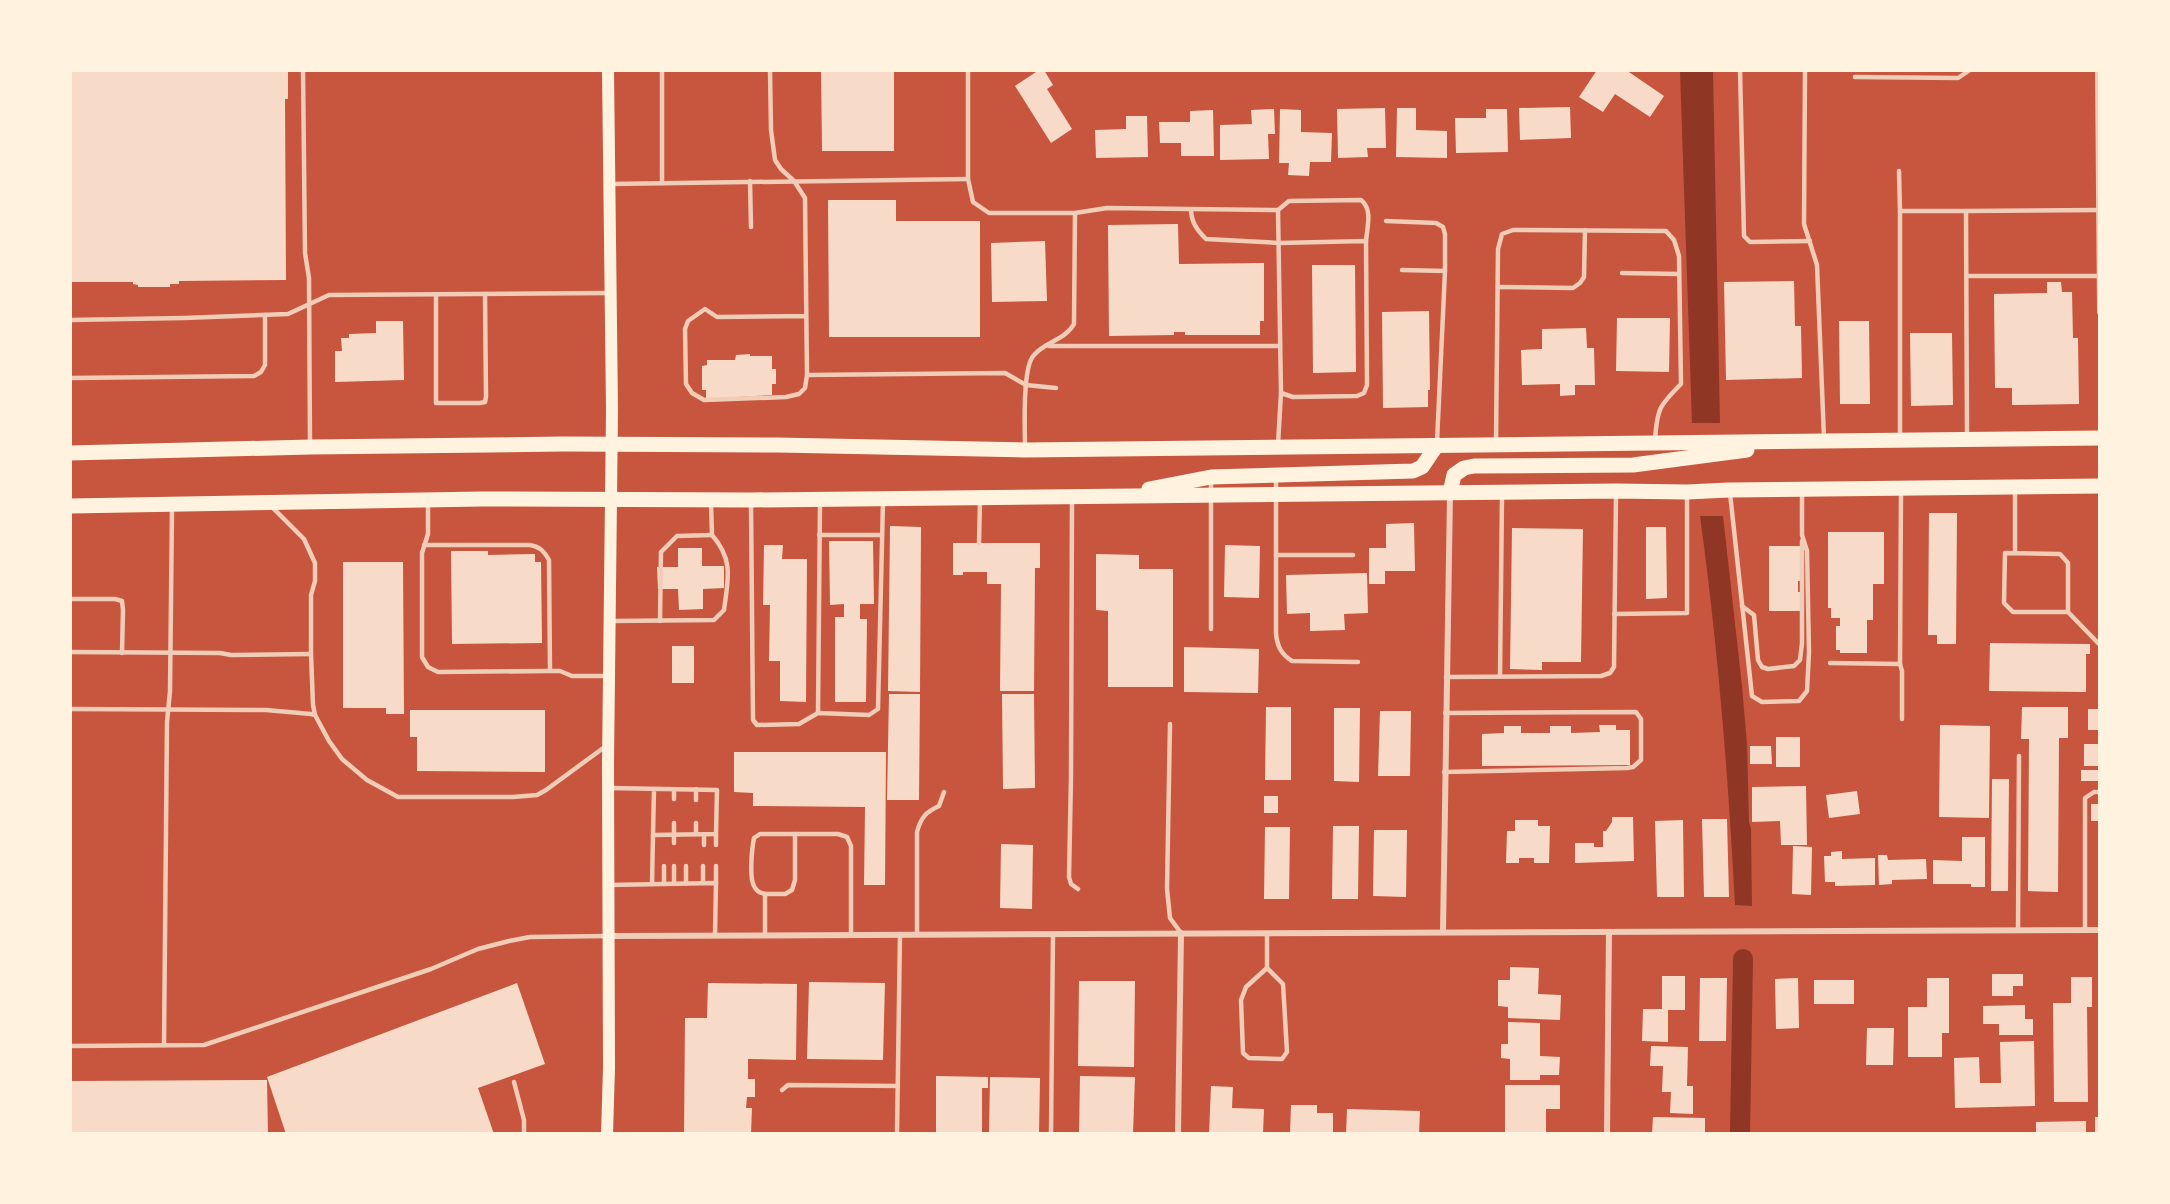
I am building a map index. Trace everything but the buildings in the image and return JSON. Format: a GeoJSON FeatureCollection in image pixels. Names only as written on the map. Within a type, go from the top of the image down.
{"type":"FeatureCollection","features":[{"type":"Feature","properties":{"kind":"main road"},"geometry":{"type":"LineString","coordinates":[[607,1134],[611,445],[608,70]]}},
{"type":"Feature","properties":{"kind":"main road"},"geometry":{"type":"LineString","coordinates":[[70,453],[310,447],[777,445],[1025,450],[2100,438]]}},
{"type":"Feature","properties":{"kind":"main road"},"geometry":{"type":"LineString","coordinates":[[1450,493],[1454,475],[1464,468],[1474,466],[1633,465],[1816,441]]}},
{"type":"Feature","properties":{"kind":"main road"},"geometry":{"type":"LineString","coordinates":[[1116,496],[1211,477],[1413,471],[1422,467],[1437,445]]}},
{"type":"Feature","properties":{"kind":"main road"},"geometry":{"type":"LineString","coordinates":[[70,506],[428,500],[883,499],[2100,486]]}},
{"type":"Feature","properties":{"kind":"street"},"geometry":{"type":"LineString","coordinates":[[2098,70],[2100,312]]}},
{"type":"Feature","properties":{"kind":"street"},"geometry":{"type":"LineString","coordinates":[[1443,932],[1450,493]]}},
{"type":"Feature","properties":{"kind":"street"},"geometry":{"type":"LineString","coordinates":[[608,936],[2100,930]]}},
{"type":"Feature","properties":{"kind":"street"},"geometry":{"type":"LineString","coordinates":[[1607,1134],[1609,932]]}},
{"type":"Feature","properties":{"kind":"street"},"geometry":{"type":"LineString","coordinates":[[1178,1134],[1181,933]]}},
{"type":"Feature","properties":{"kind":"lane"},"geometry":{"type":"LineString","coordinates":[[303,70],[304,253],[309,278],[310,304],[310,447]]}},
{"type":"Feature","properties":{"kind":"lane"},"geometry":{"type":"LineString","coordinates":[[662,70],[662,183]]}},
{"type":"Feature","properties":{"kind":"lane"},"geometry":{"type":"LineString","coordinates":[[770,70],[771,130],[775,160],[794,181],[805,198],[807,375],[805,388],[799,394],[786,397],[704,400],[692,393],[686,384],[685,329],[688,321],[705,309],[717,317],[806,316]]}},
{"type":"Feature","properties":{"kind":"lane"},"geometry":{"type":"LineString","coordinates":[[968,70],[968,179],[973,202],[989,213],[1075,213],[1107,208],[1191,211],[1278,210],[1289,201],[1361,200],[1366,204],[1368,211],[1366,241],[1367,385],[1364,393],[1357,396],[1293,397],[1281,393]]}},
{"type":"Feature","properties":{"kind":"lane"},"geometry":{"type":"LineString","coordinates":[[1740,70],[1743,236],[1750,242],[1810,241]]}},
{"type":"Feature","properties":{"kind":"lane"},"geometry":{"type":"LineString","coordinates":[[1805,70],[1804,224],[1817,265],[1816,441]]}},
{"type":"Feature","properties":{"kind":"lane"},"geometry":{"type":"LineString","coordinates":[[1855,77],[1958,78],[1970,70]]}},
{"type":"Feature","properties":{"kind":"lane"},"geometry":{"type":"LineString","coordinates":[[1899,171],[1900,440]]}},
{"type":"Feature","properties":{"kind":"lane"},"geometry":{"type":"LineString","coordinates":[[610,184],[968,179]]}},
{"type":"Feature","properties":{"kind":"lane"},"geometry":{"type":"LineString","coordinates":[[750,181],[751,227]]}},
{"type":"Feature","properties":{"kind":"lane"},"geometry":{"type":"LineString","coordinates":[[1278,210],[1281,393],[1278,447]]}},
{"type":"Feature","properties":{"kind":"lane"},"geometry":{"type":"LineString","coordinates":[[1900,211],[2099,210]]}},
{"type":"Feature","properties":{"kind":"lane"},"geometry":{"type":"LineString","coordinates":[[1191,211],[1197,230],[1206,238],[1279,243],[1366,241]]}},
{"type":"Feature","properties":{"kind":"lane"},"geometry":{"type":"LineString","coordinates":[[1966,211],[1967,439]]}},
{"type":"Feature","properties":{"kind":"lane"},"geometry":{"type":"LineString","coordinates":[[1025,450],[1026,385],[1030,361],[1034,354],[1070,331],[1074,324],[1075,213]]}},
{"type":"Feature","properties":{"kind":"lane"},"geometry":{"type":"LineString","coordinates":[[1386,221],[1436,223],[1443,227],[1445,234],[1437,445]]}},
{"type":"Feature","properties":{"kind":"lane"},"geometry":{"type":"LineString","coordinates":[[1496,445],[1498,249],[1502,234],[1513,230],[1666,231],[1674,240],[1679,256],[1681,384],[1664,401],[1657,416],[1655,443]]}},
{"type":"Feature","properties":{"kind":"lane"},"geometry":{"type":"LineString","coordinates":[[1498,287],[1573,288],[1584,277],[1585,230]]}},
{"type":"Feature","properties":{"kind":"lane"},"geometry":{"type":"LineString","coordinates":[[1402,270],[1445,271]]}},
{"type":"Feature","properties":{"kind":"lane"},"geometry":{"type":"LineString","coordinates":[[1622,273],[1679,274]]}},
{"type":"Feature","properties":{"kind":"lane"},"geometry":{"type":"LineString","coordinates":[[1967,276],[2099,276]]}},
{"type":"Feature","properties":{"kind":"lane"},"geometry":{"type":"LineString","coordinates":[[70,320],[288,314],[329,295],[611,293]]}},
{"type":"Feature","properties":{"kind":"lane"},"geometry":{"type":"LineString","coordinates":[[436,295],[436,403],[480,403],[485,402],[486,397],[485,294]]}},
{"type":"Feature","properties":{"kind":"lane"},"geometry":{"type":"LineString","coordinates":[[70,378],[254,376],[261,372],[265,365],[265,315]]}},
{"type":"Feature","properties":{"kind":"lane"},"geometry":{"type":"LineString","coordinates":[[1047,346],[1280,346]]}},
{"type":"Feature","properties":{"kind":"lane"},"geometry":{"type":"LineString","coordinates":[[807,375],[1005,373],[1026,385],[1056,388]]}},
{"type":"Feature","properties":{"kind":"lane"},"geometry":{"type":"LineString","coordinates":[[1276,476],[1277,644],[1283,655],[1292,661],[1358,662]]}},
{"type":"Feature","properties":{"kind":"lane"},"geometry":{"type":"LineString","coordinates":[[1211,477],[1211,628]]}},
{"type":"Feature","properties":{"kind":"lane"},"geometry":{"type":"LineString","coordinates":[[2014,487],[2015,554]]}},
{"type":"Feature","properties":{"kind":"lane"},"geometry":{"type":"LineString","coordinates":[[1900,488],[1902,719]]}},
{"type":"Feature","properties":{"kind":"lane"},"geometry":{"type":"LineString","coordinates":[[1742,606],[1754,615],[1758,660],[1762,667],[1777,669],[1794,666],[1800,660],[1802,643],[1802,489]]}},
{"type":"Feature","properties":{"kind":"lane"},"geometry":{"type":"LineString","coordinates":[[1729,490],[1752,696],[1762,702],[1799,700],[1806,691],[1809,652],[1807,551],[1802,534]]}},
{"type":"Feature","properties":{"kind":"lane"},"geometry":{"type":"LineString","coordinates":[[1446,677],[1601,676],[1610,673],[1614,667],[1616,491]]}},
{"type":"Feature","properties":{"kind":"lane"},"geometry":{"type":"LineString","coordinates":[[1500,676],[1502,492]]}},
{"type":"Feature","properties":{"kind":"lane"},"geometry":{"type":"LineString","coordinates":[[1614,614],[1688,613],[1686,492]]}},
{"type":"Feature","properties":{"kind":"lane"},"geometry":{"type":"LineString","coordinates":[[1072,496],[1069,877],[1071,885],[1078,889]]}},
{"type":"Feature","properties":{"kind":"lane"},"geometry":{"type":"LineString","coordinates":[[979,543],[980,498]]}},
{"type":"Feature","properties":{"kind":"lane"},"geometry":{"type":"LineString","coordinates":[[818,713],[820,499]]}},
{"type":"Feature","properties":{"kind":"lane"},"geometry":{"type":"LineString","coordinates":[[751,500],[753,720],[757,725],[799,724],[818,713],[869,715],[878,709],[883,499]]}},
{"type":"Feature","properties":{"kind":"lane"},"geometry":{"type":"LineString","coordinates":[[428,500],[428,534],[422,554],[422,657],[428,667],[438,672],[550,670],[572,676],[609,676]]}},
{"type":"Feature","properties":{"kind":"lane"},"geometry":{"type":"LineString","coordinates":[[609,621],[714,620],[724,610],[729,571],[724,548],[712,535],[711,500]]}},
{"type":"Feature","properties":{"kind":"lane"},"geometry":{"type":"LineString","coordinates":[[268,503],[304,539],[315,563],[315,581],[310,596],[315,715],[342,759],[367,780],[398,797],[537,795],[608,744]]}},
{"type":"Feature","properties":{"kind":"lane"},"geometry":{"type":"LineString","coordinates":[[164,1045],[167,710],[172,505]]}},
{"type":"Feature","properties":{"kind":"lane"},"geometry":{"type":"LineString","coordinates":[[660,621],[661,552],[677,536],[712,535]]}},
{"type":"Feature","properties":{"kind":"lane"},"geometry":{"type":"LineString","coordinates":[[819,535],[882,535]]}},
{"type":"Feature","properties":{"kind":"lane"},"geometry":{"type":"LineString","coordinates":[[424,546],[530,545],[538,546],[544,551],[549,560],[550,670]]}},
{"type":"Feature","properties":{"kind":"lane"},"geometry":{"type":"LineString","coordinates":[[2068,612],[2013,612],[2004,603],[2005,554],[2060,554],[2068,563],[2068,612],[2100,645]]}},
{"type":"Feature","properties":{"kind":"lane"},"geometry":{"type":"LineString","coordinates":[[1276,555],[1353,555]]}},
{"type":"Feature","properties":{"kind":"lane"},"geometry":{"type":"LineString","coordinates":[[70,599],[122,601],[122,653]]}},
{"type":"Feature","properties":{"kind":"lane"},"geometry":{"type":"LineString","coordinates":[[70,652],[311,654]]}},
{"type":"Feature","properties":{"kind":"lane"},"geometry":{"type":"LineString","coordinates":[[1830,663],[1900,664]]}},
{"type":"Feature","properties":{"kind":"lane"},"geometry":{"type":"LineString","coordinates":[[70,709],[266,710],[315,715]]}},
{"type":"Feature","properties":{"kind":"lane"},"geometry":{"type":"LineString","coordinates":[[1444,772],[1627,768],[1633,767],[1641,760],[1641,719],[1636,712],[1445,713]]}},
{"type":"Feature","properties":{"kind":"lane"},"geometry":{"type":"LineString","coordinates":[[1170,724],[1167,889],[1170,918],[1181,933]]}},
{"type":"Feature","properties":{"kind":"lane"},"geometry":{"type":"LineString","coordinates":[[2018,930],[2019,756]]}},
{"type":"Feature","properties":{"kind":"lane"},"geometry":{"type":"LineString","coordinates":[[608,788],[717,790],[716,845]]}},
{"type":"Feature","properties":{"kind":"lane"},"geometry":{"type":"LineString","coordinates":[[652,885],[654,789]]}},
{"type":"Feature","properties":{"kind":"lane"},"geometry":{"type":"LineString","coordinates":[[674,789],[674,799]]}},
{"type":"Feature","properties":{"kind":"lane"},"geometry":{"type":"LineString","coordinates":[[696,789],[696,800]]}},
{"type":"Feature","properties":{"kind":"lane"},"geometry":{"type":"LineString","coordinates":[[917,934],[917,832],[920,820],[926,812],[939,806],[944,792]]}},
{"type":"Feature","properties":{"kind":"lane"},"geometry":{"type":"LineString","coordinates":[[2085,930],[2085,798],[2094,792],[2100,792]]}},
{"type":"Feature","properties":{"kind":"lane"},"geometry":{"type":"LineString","coordinates":[[674,823],[674,843]]}},
{"type":"Feature","properties":{"kind":"lane"},"geometry":{"type":"LineString","coordinates":[[696,823],[696,834]]}},
{"type":"Feature","properties":{"kind":"lane"},"geometry":{"type":"LineString","coordinates":[[686,834],[686,843]]}},
{"type":"Feature","properties":{"kind":"lane"},"geometry":{"type":"LineString","coordinates":[[704,834],[704,844]]}},
{"type":"Feature","properties":{"kind":"lane"},"geometry":{"type":"LineString","coordinates":[[653,835],[716,834]]}},
{"type":"Feature","properties":{"kind":"lane"},"geometry":{"type":"LineString","coordinates":[[795,834],[795,880],[792,890],[785,894],[765,894],[754,887],[752,879],[753,845],[754,838],[760,834],[795,834],[838,834],[847,837],[851,846],[851,934]]}},
{"type":"Feature","properties":{"kind":"lane"},"geometry":{"type":"LineString","coordinates":[[664,835],[664,843]]}},
{"type":"Feature","properties":{"kind":"lane"},"geometry":{"type":"LineString","coordinates":[[664,866],[664,884]]}},
{"type":"Feature","properties":{"kind":"lane"},"geometry":{"type":"LineString","coordinates":[[674,866],[674,884]]}},
{"type":"Feature","properties":{"kind":"lane"},"geometry":{"type":"LineString","coordinates":[[686,866],[686,884]]}},
{"type":"Feature","properties":{"kind":"lane"},"geometry":{"type":"LineString","coordinates":[[703,883],[704,866]]}},
{"type":"Feature","properties":{"kind":"lane"},"geometry":{"type":"LineString","coordinates":[[715,936],[716,866]]}},
{"type":"Feature","properties":{"kind":"lane"},"geometry":{"type":"LineString","coordinates":[[608,885],[716,883]]}},
{"type":"Feature","properties":{"kind":"lane"},"geometry":{"type":"LineString","coordinates":[[765,894],[765,935]]}},
{"type":"Feature","properties":{"kind":"lane"},"geometry":{"type":"LineString","coordinates":[[1267,933],[1267,968],[1283,984],[1287,1052],[1282,1059],[1249,1058],[1243,1053],[1241,1000],[1246,987],[1267,968]]}},
{"type":"Feature","properties":{"kind":"lane"},"geometry":{"type":"LineString","coordinates":[[897,1134],[900,934]]}},
{"type":"Feature","properties":{"kind":"lane"},"geometry":{"type":"LineString","coordinates":[[1051,1134],[1053,934]]}},
{"type":"Feature","properties":{"kind":"lane"},"geometry":{"type":"LineString","coordinates":[[70,1046],[204,1045],[431,969],[478,949],[530,937],[608,936]]}},
{"type":"Feature","properties":{"kind":"lane"},"geometry":{"type":"LineString","coordinates":[[514,1082],[524,1120],[524,1134]]}},
{"type":"Feature","properties":{"kind":"lane"},"geometry":{"type":"LineString","coordinates":[[782,1090],[788,1085],[898,1086]]}},
{"type":"Feature","properties":{"kind":"shaded area"},"geometry":{"type":"Polygon","coordinates":[[[1680,71],[1713,71],[1720,423],[1692,423],[1680,71]]]}},
{"type":"Feature","properties":{"kind":"shaded area"},"geometry":{"type":"Polygon","coordinates":[[[1700,516],[1723,516],[1747,745],[1752,906],[1735,905],[1722,710],[1700,516]]]}},
{"type":"Feature","properties":{"kind":"waterway"},"geometry":{"type":"LineString","coordinates":[[1740,1134],[1743,959]]}}]}
